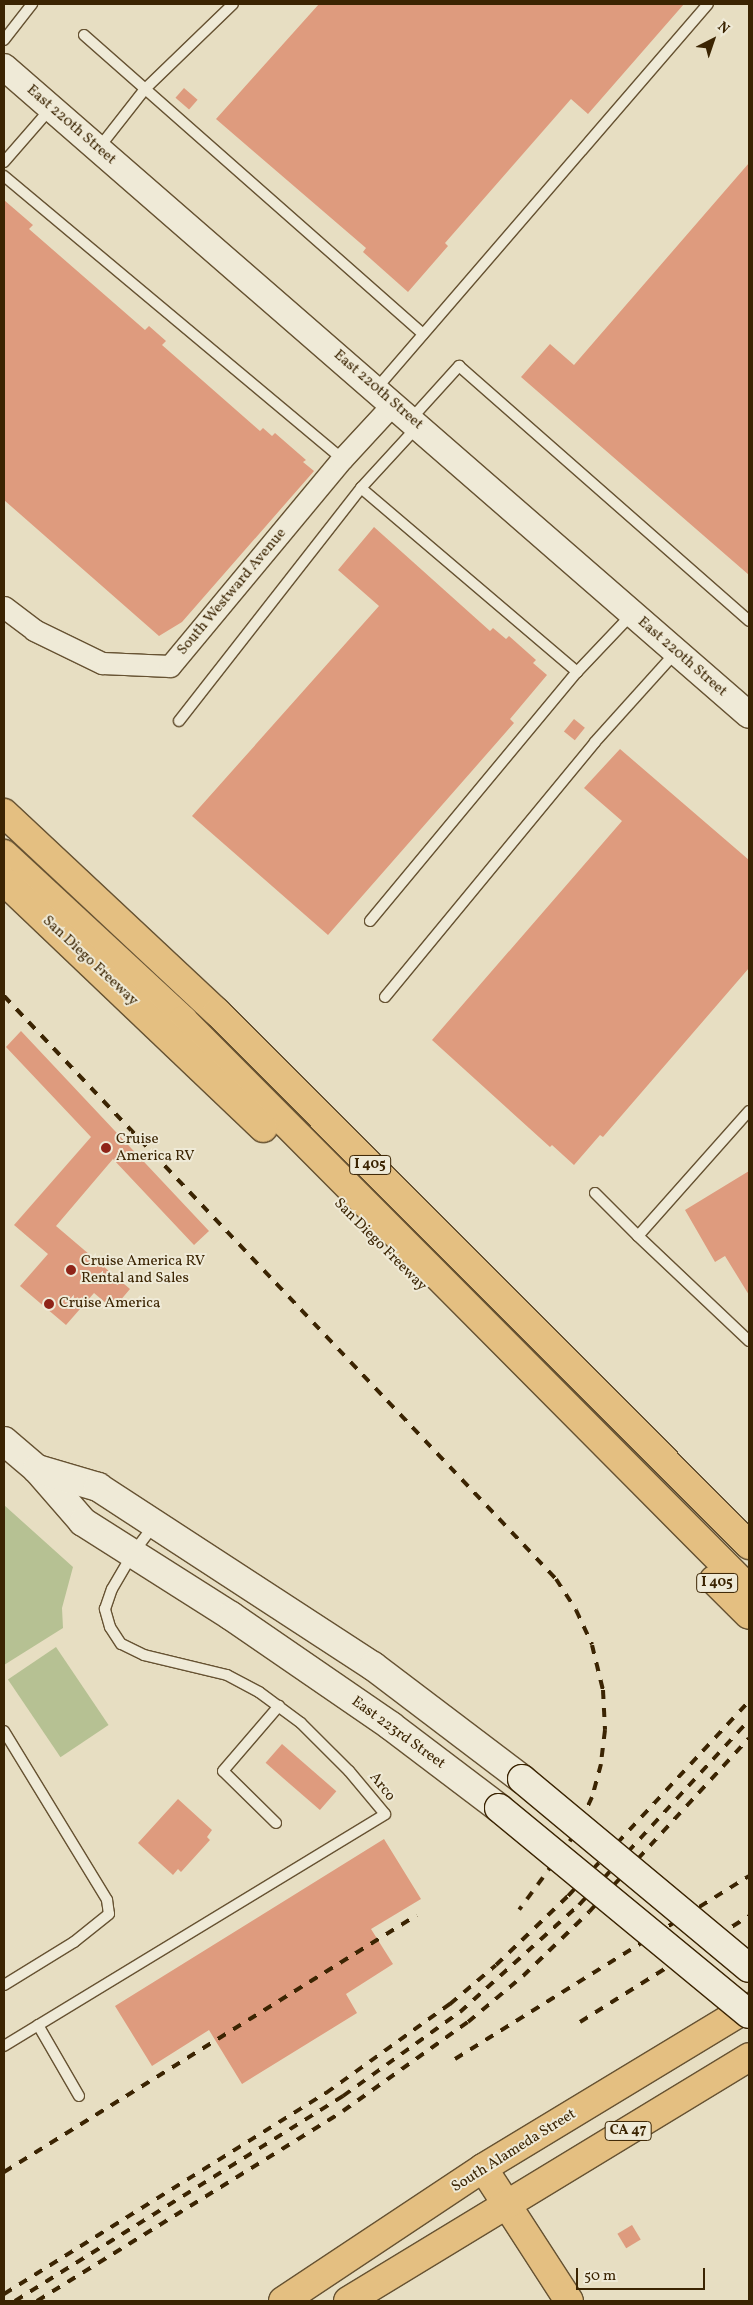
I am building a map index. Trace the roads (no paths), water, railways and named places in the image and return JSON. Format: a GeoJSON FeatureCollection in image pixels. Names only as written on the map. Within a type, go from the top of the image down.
{"type":"FeatureCollection","features":[{"type":"Feature","properties":{"kind":"main road","name":"San Diego Freeway"},"geometry":{"type":"LineString","coordinates":[[4,813],[217,1012],[707,1537],[749,1615]]}},
{"type":"Feature","properties":{"kind":"main road"},"geometry":{"type":"LineString","coordinates":[[4,838],[174,997],[707,1537],[749,1589]]}},
{"type":"Feature","properties":{"kind":"main road"},"geometry":{"type":"LineString","coordinates":[[4,854],[183,1020],[707,1537],[749,1571]]}},
{"type":"Feature","properties":{"kind":"main road","name":"San Diego Freeway"},"geometry":{"type":"LineString","coordinates":[[4,881],[707,1537],[749,1545]]}},
{"type":"Feature","properties":{"kind":"main road","name":"East 223rd Street"},"geometry":{"type":"LineString","coordinates":[[4,1441],[37,1469],[83,1522],[391,1726],[499,1808],[749,2014]]}},
{"type":"Feature","properties":{"kind":"main road","name":"East 223rd Street"},"geometry":{"type":"LineString","coordinates":[[37,1469],[98,1487],[373,1666],[522,1779],[749,1968]]}},
{"type":"Feature","properties":{"kind":"main road","name":"South Alameda Street"},"geometry":{"type":"LineString","coordinates":[[283,2301],[483,2168],[749,2007]]}},
{"type":"Feature","properties":{"kind":"main road","name":"CA 47"},"geometry":{"type":"LineString","coordinates":[[348,2301],[749,2057]]}},
{"type":"Feature","properties":{"kind":"main road"},"geometry":{"type":"LineString","coordinates":[[483,2168],[569,2301]]}},
{"type":"Feature","properties":{"kind":"street","name":"East 220th Street"},"geometry":{"type":"LineString","coordinates":[[4,67],[400,409],[749,715]]}},
{"type":"Feature","properties":{"kind":"street","name":"South Westward Avenue"},"geometry":{"type":"LineString","coordinates":[[4,607],[34,630],[102,663],[170,666],[342,459],[400,409]]}},
{"type":"Feature","properties":{"kind":"lane"},"geometry":{"type":"LineString","coordinates":[[4,40],[32,4]]}},
{"type":"Feature","properties":{"kind":"lane"},"geometry":{"type":"LineString","coordinates":[[98,149],[145,89],[233,4]]}},
{"type":"Feature","properties":{"kind":"lane"},"geometry":{"type":"LineString","coordinates":[[179,721],[361,488],[400,409],[423,334],[708,4]]}},
{"type":"Feature","properties":{"kind":"lane"},"geometry":{"type":"LineString","coordinates":[[84,35],[423,334]]}},
{"type":"Feature","properties":{"kind":"lane"},"geometry":{"type":"LineString","coordinates":[[4,162],[51,108]]}},
{"type":"Feature","properties":{"kind":"lane"},"geometry":{"type":"LineString","coordinates":[[4,176],[342,459]]}},
{"type":"Feature","properties":{"kind":"lane"},"geometry":{"type":"LineString","coordinates":[[400,409],[459,366],[749,621]]}},
{"type":"Feature","properties":{"kind":"lane"},"geometry":{"type":"LineString","coordinates":[[361,488],[577,672]]}},
{"type":"Feature","properties":{"kind":"lane"},"geometry":{"type":"LineString","coordinates":[[370,921],[577,672],[633,613]]}},
{"type":"Feature","properties":{"kind":"lane"},"geometry":{"type":"LineString","coordinates":[[385,997],[595,742],[676,652]]}},
{"type":"Feature","properties":{"kind":"lane"},"geometry":{"type":"LineString","coordinates":[[638,1236],[749,1111]]}},
{"type":"Feature","properties":{"kind":"lane"},"geometry":{"type":"LineString","coordinates":[[595,1193],[749,1341]]}},
{"type":"Feature","properties":{"kind":"lane","name":"Arco"},"geometry":{"type":"LineString","coordinates":[[4,2046],[385,1814],[349,1771],[301,1723],[279,1706],[227,1675],[144,1655],[121,1644],[110,1626],[105,1609],[112,1589],[132,1553],[155,1524]]}},
{"type":"Feature","properties":{"kind":"lane"},"geometry":{"type":"LineString","coordinates":[[276,1823],[223,1771],[279,1706]]}},
{"type":"Feature","properties":{"kind":"lane"},"geometry":{"type":"LineString","coordinates":[[4,1731],[107,1900],[108,1914],[74,1942],[4,1985]]}},
{"type":"Feature","properties":{"kind":"lane"},"geometry":{"type":"LineString","coordinates":[[38,2026],[79,2096]]}},
{"type":"Feature","properties":{"kind":"railway"},"geometry":{"type":"LineString","coordinates":[[4,996],[556,1579],[576,1610],[592,1645],[603,1690],[605,1730],[601,1764],[592,1797],[575,1834],[519,1910]]}},
{"type":"Feature","properties":{"kind":"railway"},"geometry":{"type":"LineString","coordinates":[[4,2294],[326,2093],[450,2004],[496,1965],[568,1896],[749,1701]]}},
{"type":"Feature","properties":{"kind":"railway"},"geometry":{"type":"LineString","coordinates":[[15,2301],[343,2096],[460,2012],[579,1905],[749,1720]]}},
{"type":"Feature","properties":{"kind":"railway"},"geometry":{"type":"LineString","coordinates":[[37,2301],[343,2111],[468,2022],[523,1976],[589,1912],[749,1738]]}},
{"type":"Feature","properties":{"kind":"railway"},"geometry":{"type":"LineString","coordinates":[[455,2059],[749,1876]]}},
{"type":"Feature","properties":{"kind":"railway"},"geometry":{"type":"LineString","coordinates":[[4,2172],[417,1915]]}},
{"type":"Feature","properties":{"kind":"railway"},"geometry":{"type":"LineString","coordinates":[[580,2022],[749,1916]]}},
{"type":"Feature","properties":{"kind":"place","name":"Cruise America RV"},"geometry":{"type":"Point","coordinates":[106,1148]}},
{"type":"Feature","properties":{"kind":"place","name":"Cruise America RV Rental and Sales"},"geometry":{"type":"Point","coordinates":[71,1270]}},
{"type":"Feature","properties":{"kind":"place","name":"Cruise America"},"geometry":{"type":"Point","coordinates":[49,1304]}}]}
